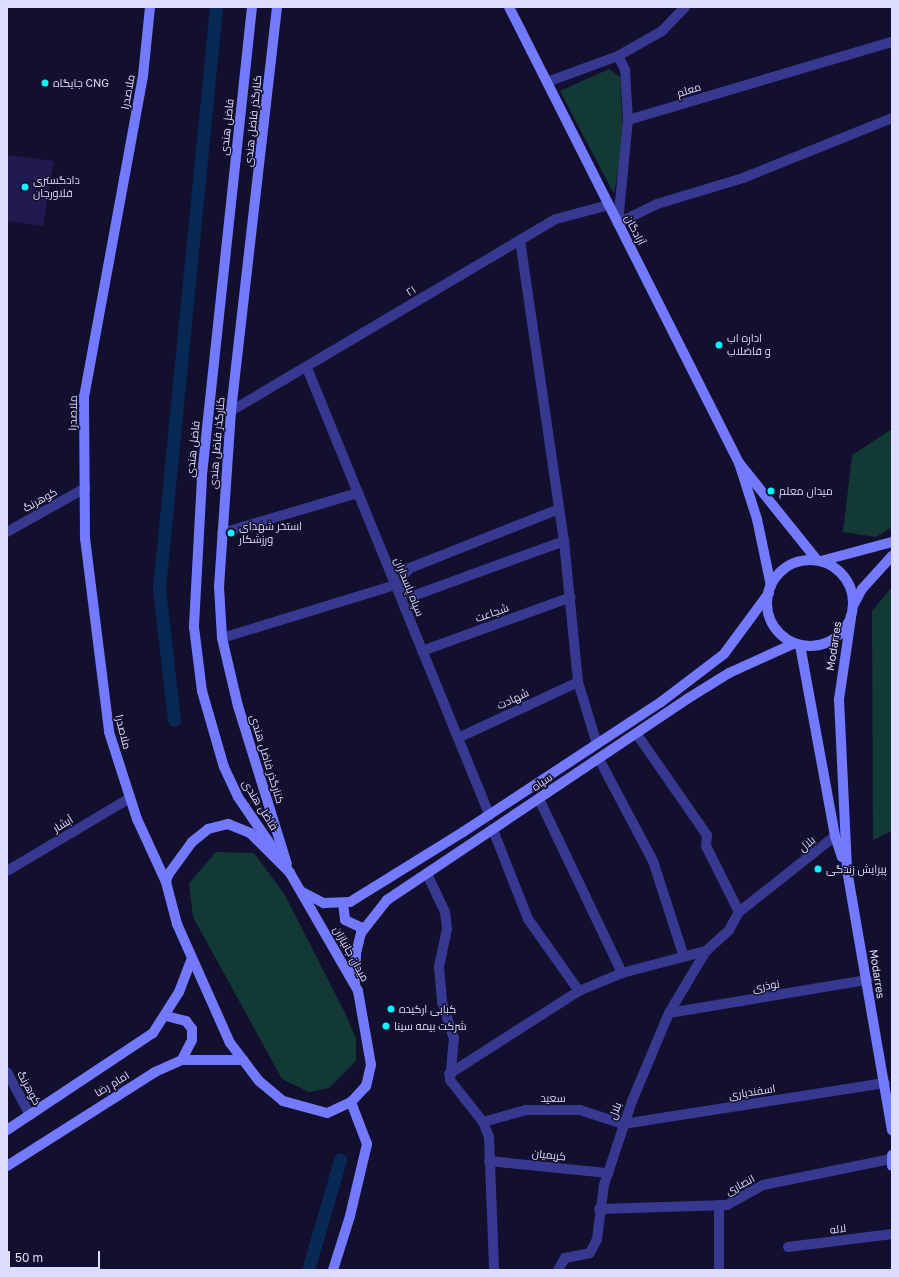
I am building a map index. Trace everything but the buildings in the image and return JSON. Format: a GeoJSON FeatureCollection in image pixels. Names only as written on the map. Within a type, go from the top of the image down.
{"type":"FeatureCollection","features":[{"type":"Feature","properties":{"kind":"main road","name":"ملاصدرا"},"geometry":{"type":"LineString","coordinates":[[150,7],[143,76],[84,396],[86,545],[108,732],[137,819],[166,882]]}},
{"type":"Feature","properties":{"kind":"main road","name":"فاضل هندی"},"geometry":{"type":"LineString","coordinates":[[252,7],[202,478],[194,627],[202,691],[224,767],[238,797],[290,873]]}},
{"type":"Feature","properties":{"kind":"main road","name":"کنارگذر فاضل هندی"},"geometry":{"type":"LineString","coordinates":[[277,7],[231,411],[219,587],[222,638],[238,706],[290,873]]}},
{"type":"Feature","properties":{"kind":"main road","name":"آزادگان"},"geometry":{"type":"LineString","coordinates":[[509,7],[739,463]]}},
{"type":"Feature","properties":{"kind":"main road"},"geometry":{"type":"LineString","coordinates":[[739,463],[819,560],[846,578],[854,604]]}},
{"type":"Feature","properties":{"kind":"main road"},"geometry":{"type":"LineString","coordinates":[[739,463],[757,519],[770,590],[769,614],[773,625],[798,644],[821,645],[833,639],[851,618],[854,604],[862,589],[892,556]]}},
{"type":"Feature","properties":{"kind":"main road"},"geometry":{"type":"LineString","coordinates":[[770,590],[790,565],[819,560],[892,542]]}},
{"type":"Feature","properties":{"kind":"main road","name":"سپاه"},"geometry":{"type":"LineString","coordinates":[[302,892],[324,903],[343,903],[363,896],[489,815],[597,744],[733,646],[770,590]]}},
{"type":"Feature","properties":{"kind":"main road","name":"Modarres"},"geometry":{"type":"LineString","coordinates":[[851,618],[839,699],[847,870],[892,1130]]}},
{"type":"Feature","properties":{"kind":"main road","name":"سپاه"},"geometry":{"type":"LineString","coordinates":[[355,986],[356,953],[364,929],[386,900],[729,673],[798,644]]}},
{"type":"Feature","properties":{"kind":"main road","name":"Modarres"},"geometry":{"type":"LineString","coordinates":[[798,644],[835,836],[847,870]]}},
{"type":"Feature","properties":{"kind":"main road","name":"میدان جانبازان"},"geometry":{"type":"LineString","coordinates":[[228,824],[250,833],[290,873],[355,986],[371,1065],[366,1086],[351,1102],[327,1113],[283,1101],[259,1080],[230,1043],[192,958],[166,882],[176,862],[192,842],[208,829],[228,824]]}},
{"type":"Feature","properties":{"kind":"main road"},"geometry":{"type":"LineString","coordinates":[[343,903],[345,920],[364,929]]}},
{"type":"Feature","properties":{"kind":"main road","name":"امام رضا"},"geometry":{"type":"LineString","coordinates":[[7,1130],[127,1053],[152,1033],[166,1016],[188,976],[192,958]]}},
{"type":"Feature","properties":{"kind":"main road"},"geometry":{"type":"LineString","coordinates":[[166,1016],[186,1021],[192,1029],[192,1040],[182,1060]]}},
{"type":"Feature","properties":{"kind":"main road","name":"امام رضا"},"geometry":{"type":"LineString","coordinates":[[7,1166],[102,1104],[182,1060],[242,1060]]}},
{"type":"Feature","properties":{"kind":"main road"},"geometry":{"type":"LineString","coordinates":[[333,1270],[350,1216],[367,1144],[351,1102]]}},
{"type":"Feature","properties":{"kind":"street"},"geometry":{"type":"LineString","coordinates":[[547,82],[618,56],[662,31],[685,7]]}},
{"type":"Feature","properties":{"kind":"street","name":"معلم"},"geometry":{"type":"LineString","coordinates":[[628,120],[892,42]]}},
{"type":"Feature","properties":{"kind":"street"},"geometry":{"type":"LineString","coordinates":[[618,56],[625,70],[628,120],[618,223]]}},
{"type":"Feature","properties":{"kind":"street"},"geometry":{"type":"LineString","coordinates":[[618,223],[657,204],[742,178],[892,118]]}},
{"type":"Feature","properties":{"kind":"street","name":"۲۱"},"geometry":{"type":"LineString","coordinates":[[231,411],[307,368],[556,219],[609,205]]}},
{"type":"Feature","properties":{"kind":"street"},"geometry":{"type":"LineString","coordinates":[[520,240],[564,541],[571,597],[578,682],[597,744]]}},
{"type":"Feature","properties":{"kind":"street","name":"سپاه پاسداران"},"geometry":{"type":"LineString","coordinates":[[307,368],[489,815]]}},
{"type":"Feature","properties":{"kind":"street","name":"کوهرنگ"},"geometry":{"type":"LineString","coordinates":[[7,532],[85,488]]}},
{"type":"Feature","properties":{"kind":"street"},"geometry":{"type":"LineString","coordinates":[[222,533],[358,493]]}},
{"type":"Feature","properties":{"kind":"street"},"geometry":{"type":"LineString","coordinates":[[222,638],[395,585],[410,568],[559,509]]}},
{"type":"Feature","properties":{"kind":"street"},"geometry":{"type":"LineString","coordinates":[[395,585],[413,596],[564,541]]}},
{"type":"Feature","properties":{"kind":"street","name":"شجاعت"},"geometry":{"type":"LineString","coordinates":[[422,651],[571,597]]}},
{"type":"Feature","properties":{"kind":"street","name":"شهادت"},"geometry":{"type":"LineString","coordinates":[[458,738],[578,682]]}},
{"type":"Feature","properties":{"kind":"street"},"geometry":{"type":"LineString","coordinates":[[636,734],[707,835],[706,846],[739,912]]}},
{"type":"Feature","properties":{"kind":"street"},"geometry":{"type":"LineString","coordinates":[[599,759],[653,861],[684,957]]}},
{"type":"Feature","properties":{"kind":"street","name":"آبشار"},"geometry":{"type":"LineString","coordinates":[[7,871],[130,798]]}},
{"type":"Feature","properties":{"kind":"street"},"geometry":{"type":"LineString","coordinates":[[539,799],[622,973]]}},
{"type":"Feature","properties":{"kind":"street"},"geometry":{"type":"LineString","coordinates":[[493,830],[528,919],[579,992]]}},
{"type":"Feature","properties":{"kind":"street","name":"بلال"},"geometry":{"type":"LineString","coordinates":[[558,1270],[565,1258],[590,1253],[597,1239],[599,1209],[623,1124],[669,1013],[706,951],[729,930],[739,912],[835,836]]}},
{"type":"Feature","properties":{"kind":"street"},"geometry":{"type":"LineString","coordinates":[[427,874],[445,912],[447,929],[439,967],[442,1002],[454,1038],[449,1074],[458,1093],[483,1122],[489,1137],[494,1270]]}},
{"type":"Feature","properties":{"kind":"street","name":"بلال"},"geometry":{"type":"LineString","coordinates":[[449,1074],[579,992],[622,973],[706,951]]}},
{"type":"Feature","properties":{"kind":"street","name":"نوذری"},"geometry":{"type":"LineString","coordinates":[[669,1013],[867,980]]}},
{"type":"Feature","properties":{"kind":"street","name":"کوهرنگ"},"geometry":{"type":"LineString","coordinates":[[7,1072],[30,1115]]}},
{"type":"Feature","properties":{"kind":"street","name":"اسفندیاری"},"geometry":{"type":"LineString","coordinates":[[623,1124],[884,1083]]}},
{"type":"Feature","properties":{"kind":"street","name":"سعید"},"geometry":{"type":"LineString","coordinates":[[483,1122],[526,1110],[572,1110],[623,1124]]}},
{"type":"Feature","properties":{"kind":"street","name":"کریمیان"},"geometry":{"type":"LineString","coordinates":[[489,1160],[608,1173]]}},
{"type":"Feature","properties":{"kind":"street","name":"انصاری"},"geometry":{"type":"LineString","coordinates":[[599,1209],[727,1205],[763,1185],[892,1160]]}},
{"type":"Feature","properties":{"kind":"street"},"geometry":{"type":"LineString","coordinates":[[719,1205],[719,1270]]}},
{"type":"Feature","properties":{"kind":"street","name":"لاله"},"geometry":{"type":"LineString","coordinates":[[788,1247],[892,1234]]}},
{"type":"Feature","properties":{"kind":"green space"},"geometry":{"type":"Polygon","coordinates":[[[609,69],[620,77],[623,140],[614,194],[560,91],[609,69]]]}},
{"type":"Feature","properties":{"kind":"green space"},"geometry":{"type":"Polygon","coordinates":[[[892,429],[892,527],[876,537],[843,532],[852,455],[892,429]]]}},
{"type":"Feature","properties":{"kind":"green space"},"geometry":{"type":"Polygon","coordinates":[[[892,587],[892,831],[873,840],[872,611],[892,587]]]}},
{"type":"Feature","properties":{"kind":"green space"},"geometry":{"type":"Polygon","coordinates":[[[216,852],[254,853],[285,895],[345,1013],[356,1038],[356,1061],[329,1088],[309,1092],[282,1079],[193,917],[189,883],[216,852]]]}},
{"type":"Feature","properties":{"kind":"waterway"},"geometry":{"type":"LineString","coordinates":[[174,720],[159,588],[216,7]]}},
{"type":"Feature","properties":{"kind":"waterway"},"geometry":{"type":"LineString","coordinates":[[308,1270],[340,1160]]}},
{"type":"Feature","properties":{"kind":"place","name":"جایگاه CNG"},"geometry":{"type":"Point","coordinates":[45,83]}},
{"type":"Feature","properties":{"kind":"place","name":"دادگستری فلاورجان"},"geometry":{"type":"Point","coordinates":[25,187]}},
{"type":"Feature","properties":{"kind":"place","name":"اداره اب و فاضلاب"},"geometry":{"type":"Point","coordinates":[719,345]}},
{"type":"Feature","properties":{"kind":"place","name":"میدان معلم"},"geometry":{"type":"Point","coordinates":[771,491]}},
{"type":"Feature","properties":{"kind":"place","name":"استخر شهدای ورزشکار"},"geometry":{"type":"Point","coordinates":[231,533]}},
{"type":"Feature","properties":{"kind":"place","name":"پیرایش زندگی"},"geometry":{"type":"Point","coordinates":[818,869]}},
{"type":"Feature","properties":{"kind":"place","name":"کبابی ارکیده"},"geometry":{"type":"Point","coordinates":[391,1009]}},
{"type":"Feature","properties":{"kind":"place","name":"شرکت بیمه سینا"},"geometry":{"type":"Point","coordinates":[386,1026]}}]}
